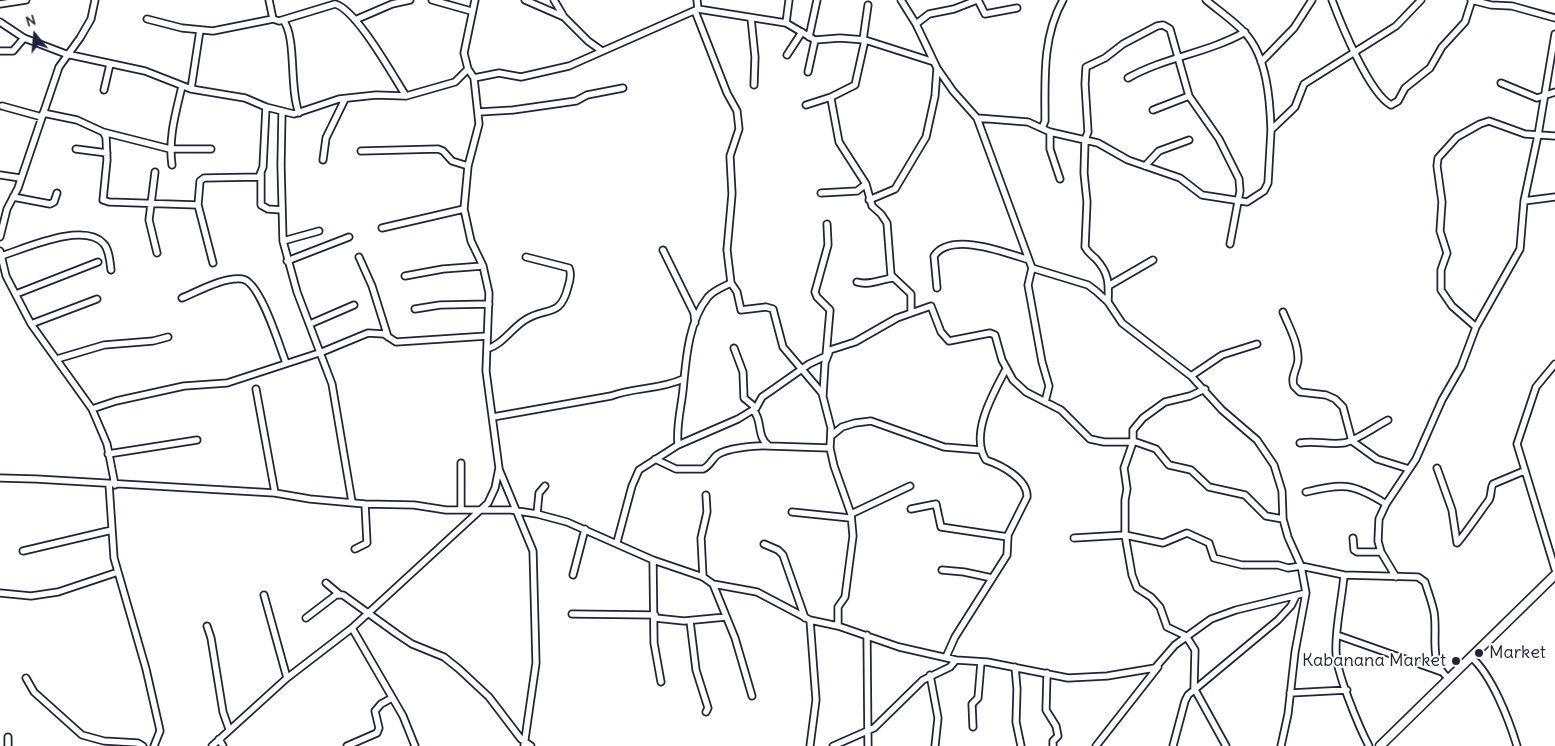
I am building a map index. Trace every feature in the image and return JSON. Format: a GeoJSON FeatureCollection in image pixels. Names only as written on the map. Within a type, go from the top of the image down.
{"type":"FeatureCollection","features":[{"type":"Feature","properties":{"kind":"street"},"geometry":{"type":"LineString","coordinates":[[0,4],[26,0]]}},
{"type":"Feature","properties":{"kind":"street"},"geometry":{"type":"LineString","coordinates":[[0,237],[59,67],[66,54],[77,43],[92,19],[95,0]]}},
{"type":"Feature","properties":{"kind":"street"},"geometry":{"type":"LineString","coordinates":[[269,0],[273,19]]}},
{"type":"Feature","properties":{"kind":"street"},"geometry":{"type":"LineString","coordinates":[[355,20],[392,2],[410,0]]}},
{"type":"Feature","properties":{"kind":"street"},"geometry":{"type":"LineString","coordinates":[[432,0],[471,11]]}},
{"type":"Feature","properties":{"kind":"street"},"geometry":{"type":"LineString","coordinates":[[475,0],[471,11],[464,53],[468,69],[474,78],[479,112],[477,137],[468,166],[464,209],[471,241],[483,266],[489,304],[487,336],[488,388],[499,468],[534,551],[536,612],[534,684],[524,743]]}},
{"type":"Feature","properties":{"kind":"street"},"geometry":{"type":"LineString","coordinates":[[525,0],[564,18]]}},
{"type":"Feature","properties":{"kind":"street"},"geometry":{"type":"LineString","coordinates":[[554,0],[564,18],[588,42],[602,51]]}},
{"type":"Feature","properties":{"kind":"street"},"geometry":{"type":"LineString","coordinates":[[697,0],[696,10],[727,93],[737,111],[739,129],[730,156],[732,194],[727,250],[731,283],[737,292],[741,310],[766,307],[774,310],[784,347],[800,370],[822,393],[831,428],[830,448],[834,466],[851,516],[853,536],[845,597],[838,607],[838,626]]}},
{"type":"Feature","properties":{"kind":"street"},"geometry":{"type":"LineString","coordinates":[[786,23],[789,0]]}},
{"type":"Feature","properties":{"kind":"street"},"geometry":{"type":"LineString","coordinates":[[808,72],[817,0]]}},
{"type":"Feature","properties":{"kind":"street"},"geometry":{"type":"LineString","coordinates":[[901,0],[916,24],[936,65],[953,91],[976,118],[1032,268],[1028,285],[1042,362],[1049,386],[1045,402]]}},
{"type":"Feature","properties":{"kind":"street"},"geometry":{"type":"LineString","coordinates":[[916,24],[929,14],[977,0],[985,14],[1017,8]]}},
{"type":"Feature","properties":{"kind":"street"},"geometry":{"type":"LineString","coordinates":[[1042,128],[1045,121],[1046,49],[1063,0]]}},
{"type":"Feature","properties":{"kind":"street"},"geometry":{"type":"LineString","coordinates":[[976,118],[1028,122],[1050,132],[1098,143],[1128,160],[1180,178],[1202,195],[1247,202],[1264,191],[1268,183],[1271,130],[1261,62],[1245,32],[1206,0]]}},
{"type":"Feature","properties":{"kind":"street"},"geometry":{"type":"LineString","coordinates":[[1261,62],[1294,28],[1312,0]]}},
{"type":"Feature","properties":{"kind":"street"},"geometry":{"type":"LineString","coordinates":[[1332,0],[1340,24],[1354,54],[1383,99],[1393,105],[1405,88],[1425,74],[1442,47],[1465,22],[1472,0],[1521,8],[1555,18]]}},
{"type":"Feature","properties":{"kind":"street"},"geometry":{"type":"LineString","coordinates":[[1271,130],[1295,107],[1302,86],[1396,26],[1422,0]]}},
{"type":"Feature","properties":{"kind":"street"},"geometry":{"type":"LineString","coordinates":[[147,19],[213,31],[265,19],[284,20],[334,2],[355,20],[377,49],[406,96]]}},
{"type":"Feature","properties":{"kind":"street"},"geometry":{"type":"LineString","coordinates":[[806,105],[831,97],[855,85],[864,40],[868,5]]}},
{"type":"Feature","properties":{"kind":"street"},"geometry":{"type":"LineString","coordinates":[[474,78],[499,73],[516,78],[569,66],[696,10],[786,23],[812,38],[864,40],[936,65]]}},
{"type":"Feature","properties":{"kind":"street"},"geometry":{"type":"LineString","coordinates":[[751,18],[755,57],[754,85]]}},
{"type":"Feature","properties":{"kind":"street"},"geometry":{"type":"LineString","coordinates":[[284,20],[291,52],[294,101],[299,113]]}},
{"type":"Feature","properties":{"kind":"street"},"geometry":{"type":"LineString","coordinates":[[0,22],[24,38],[66,54],[145,72],[191,89],[245,98],[282,112],[299,113],[328,101],[376,95],[406,96],[455,82],[468,69]]}},
{"type":"Feature","properties":{"kind":"street"},"geometry":{"type":"LineString","coordinates":[[1108,302],[1110,285],[1101,265],[1085,247],[1087,202],[1084,173],[1085,140],[1088,132],[1085,84],[1088,65],[1105,58],[1146,30],[1163,25],[1170,29],[1189,96],[1219,139],[1236,171],[1240,191],[1230,244]]}},
{"type":"Feature","properties":{"kind":"street"},"geometry":{"type":"LineString","coordinates":[[191,89],[200,30]]}},
{"type":"Feature","properties":{"kind":"street"},"geometry":{"type":"LineString","coordinates":[[787,56],[802,32]]}},
{"type":"Feature","properties":{"kind":"street"},"geometry":{"type":"LineString","coordinates":[[1128,78],[1178,57],[1217,46],[1245,32]]}},
{"type":"Feature","properties":{"kind":"street"},"geometry":{"type":"LineString","coordinates":[[1396,577],[1381,552],[1377,528],[1386,504],[1427,437],[1442,400],[1461,367],[1476,327],[1520,248],[1523,239],[1524,201],[1538,135],[1555,34]]}},
{"type":"Feature","properties":{"kind":"street"},"geometry":{"type":"LineString","coordinates":[[0,51],[13,51],[24,38]]}},
{"type":"Feature","properties":{"kind":"street"},"geometry":{"type":"LineString","coordinates":[[104,90],[110,64]]}},
{"type":"Feature","properties":{"kind":"street"},"geometry":{"type":"LineString","coordinates":[[869,200],[889,194],[895,189],[926,138],[935,96],[936,65]]}},
{"type":"Feature","properties":{"kind":"street"},"geometry":{"type":"LineString","coordinates":[[1501,83],[1537,98],[1545,97],[1555,92]]}},
{"type":"Feature","properties":{"kind":"street"},"geometry":{"type":"LineString","coordinates":[[172,165],[170,149],[173,125],[182,86]]}},
{"type":"Feature","properties":{"kind":"street"},"geometry":{"type":"LineString","coordinates":[[479,112],[508,111],[576,101],[587,95],[623,88]]}},
{"type":"Feature","properties":{"kind":"street"},"geometry":{"type":"LineString","coordinates":[[1153,110],[1189,96]]}},
{"type":"Feature","properties":{"kind":"street"},"geometry":{"type":"LineString","coordinates":[[831,97],[839,142],[866,184],[870,192],[869,200],[872,206],[887,223],[890,271],[894,278],[911,294],[911,312]]}},
{"type":"Feature","properties":{"kind":"street"},"geometry":{"type":"LineString","coordinates":[[323,160],[326,138],[345,99]]}},
{"type":"Feature","properties":{"kind":"street"},"geometry":{"type":"LineString","coordinates":[[2,106],[77,120],[103,132],[170,149],[211,149]]}},
{"type":"Feature","properties":{"kind":"street"},"geometry":{"type":"LineString","coordinates":[[266,107],[261,174],[261,205],[268,210],[282,210]]}},
{"type":"Feature","properties":{"kind":"street"},"geometry":{"type":"LineString","coordinates":[[282,112],[282,241],[287,261],[322,352],[336,399],[352,502]]}},
{"type":"Feature","properties":{"kind":"street"},"geometry":{"type":"LineString","coordinates":[[1476,327],[1452,306],[1441,290],[1441,270],[1447,253],[1440,231],[1442,202],[1437,166],[1438,158],[1457,137],[1474,127],[1490,121],[1525,134],[1555,136]]}},
{"type":"Feature","properties":{"kind":"street"},"geometry":{"type":"LineString","coordinates":[[103,132],[106,137],[107,153],[103,200],[150,204],[198,205]]}},
{"type":"Feature","properties":{"kind":"street"},"geometry":{"type":"LineString","coordinates":[[1050,132],[1050,149],[1060,179]]}},
{"type":"Feature","properties":{"kind":"street"},"geometry":{"type":"LineString","coordinates":[[1145,166],[1159,151],[1190,140]]}},
{"type":"Feature","properties":{"kind":"street"},"geometry":{"type":"LineString","coordinates":[[76,148],[107,153]]}},
{"type":"Feature","properties":{"kind":"street"},"geometry":{"type":"LineString","coordinates":[[361,151],[438,149],[443,151],[452,161],[468,166]]}},
{"type":"Feature","properties":{"kind":"street"},"geometry":{"type":"LineString","coordinates":[[155,172],[149,220],[157,253]]}},
{"type":"Feature","properties":{"kind":"street"},"geometry":{"type":"LineString","coordinates":[[213,264],[198,205],[200,181],[204,178],[255,178],[261,174]]}},
{"type":"Feature","properties":{"kind":"street"},"geometry":{"type":"LineString","coordinates":[[0,175],[20,178]]}},
{"type":"Feature","properties":{"kind":"street"},"geometry":{"type":"LineString","coordinates":[[821,193],[858,192],[866,184]]}},
{"type":"Feature","properties":{"kind":"street"},"geometry":{"type":"LineString","coordinates":[[13,197],[50,204],[54,202],[57,193]]}},
{"type":"Feature","properties":{"kind":"street"},"geometry":{"type":"LineString","coordinates":[[1524,201],[1555,197]]}},
{"type":"Feature","properties":{"kind":"street"},"geometry":{"type":"LineString","coordinates":[[382,228],[464,209]]}},
{"type":"Feature","properties":{"kind":"street"},"geometry":{"type":"LineString","coordinates":[[823,400],[830,310],[816,292],[828,245],[827,224]]}},
{"type":"Feature","properties":{"kind":"street"},"geometry":{"type":"LineString","coordinates":[[282,241],[319,231]]}},
{"type":"Feature","properties":{"kind":"street"},"geometry":{"type":"LineString","coordinates":[[111,270],[107,250],[103,243],[95,238],[77,235],[65,234],[0,254],[6,276],[31,324],[92,409],[107,444],[112,485],[114,558],[159,726],[160,731],[154,746]]}},
{"type":"Feature","properties":{"kind":"street"},"geometry":{"type":"LineString","coordinates":[[287,261],[349,237]]}},
{"type":"Feature","properties":{"kind":"street"},"geometry":{"type":"LineString","coordinates":[[937,288],[934,256],[938,251],[951,246],[958,244],[990,248],[1029,260]]}},
{"type":"Feature","properties":{"kind":"street"},"geometry":{"type":"LineString","coordinates":[[663,250],[694,313],[695,325]]}},
{"type":"Feature","properties":{"kind":"street"},"geometry":{"type":"LineString","coordinates":[[359,257],[372,286],[388,338]]}},
{"type":"Feature","properties":{"kind":"street"},"geometry":{"type":"LineString","coordinates":[[487,349],[496,346],[524,321],[557,310],[562,305],[567,294],[571,272],[569,268],[526,257]]}},
{"type":"Feature","properties":{"kind":"street"},"geometry":{"type":"LineString","coordinates":[[1110,285],[1153,260]]}},
{"type":"Feature","properties":{"kind":"street"},"geometry":{"type":"LineString","coordinates":[[16,294],[98,262]]}},
{"type":"Feature","properties":{"kind":"street"},"geometry":{"type":"LineString","coordinates":[[405,276],[444,269],[483,266]]}},
{"type":"Feature","properties":{"kind":"street"},"geometry":{"type":"LineString","coordinates":[[1032,268],[1088,285],[1108,302],[1122,323],[1192,376],[1222,410],[1265,448],[1279,477],[1283,519],[1288,537],[1301,566],[1306,593],[1288,714],[1281,746]]}},
{"type":"Feature","properties":{"kind":"street"},"geometry":{"type":"LineString","coordinates":[[857,282],[867,284],[881,279],[894,278]]}},
{"type":"Feature","properties":{"kind":"street"},"geometry":{"type":"LineString","coordinates":[[182,298],[227,281],[242,279],[250,282],[260,298],[286,363]]}},
{"type":"Feature","properties":{"kind":"street"},"geometry":{"type":"LineString","coordinates":[[678,445],[678,421],[689,342],[708,297],[731,283]]}},
{"type":"Feature","properties":{"kind":"street"},"geometry":{"type":"LineString","coordinates":[[31,324],[98,299]]}},
{"type":"Feature","properties":{"kind":"street"},"geometry":{"type":"LineString","coordinates":[[415,309],[440,305],[489,304]]}},
{"type":"Feature","properties":{"kind":"street"},"geometry":{"type":"LineString","coordinates":[[310,324],[354,305]]}},
{"type":"Feature","properties":{"kind":"street"},"geometry":{"type":"LineString","coordinates":[[617,542],[638,470],[678,445],[720,428],[754,409],[762,397],[800,370],[826,356],[830,350],[855,342],[911,312],[931,306],[941,332],[949,341],[994,334],[1006,368],[1013,380],[1026,392],[1061,410],[1090,439],[1104,442],[1133,442],[1156,450],[1168,466],[1191,470],[1209,487],[1245,495],[1266,516],[1283,519]]}},
{"type":"Feature","properties":{"kind":"street"},"geometry":{"type":"LineString","coordinates":[[1283,312],[1293,333],[1298,355],[1292,381],[1294,386],[1300,392],[1326,395],[1339,402],[1343,407],[1352,441],[1376,458],[1409,469]]}},
{"type":"Feature","properties":{"kind":"street"},"geometry":{"type":"LineString","coordinates":[[92,409],[116,401],[184,386],[226,383],[322,352],[368,333],[378,333],[396,342],[487,336]]}},
{"type":"Feature","properties":{"kind":"street"},"geometry":{"type":"LineString","coordinates":[[57,359],[104,344],[152,341],[168,337]]}},
{"type":"Feature","properties":{"kind":"street"},"geometry":{"type":"LineString","coordinates":[[1192,376],[1222,355],[1257,344]]}},
{"type":"Feature","properties":{"kind":"street"},"geometry":{"type":"LineString","coordinates":[[734,348],[743,372],[744,398],[758,415],[761,437],[769,446]]}},
{"type":"Feature","properties":{"kind":"street"},"geometry":{"type":"LineString","coordinates":[[1555,364],[1536,387],[1517,444],[1555,569]]}},
{"type":"Feature","properties":{"kind":"street"},"geometry":{"type":"LineString","coordinates":[[946,657],[955,636],[1007,554],[1008,536],[1027,497],[1026,489],[1012,474],[996,463],[986,460],[981,450],[986,410],[1006,368]]}},
{"type":"Feature","properties":{"kind":"street"},"geometry":{"type":"LineString","coordinates":[[493,417],[611,396],[626,390],[658,388],[683,380]]}},
{"type":"Feature","properties":{"kind":"street"},"geometry":{"type":"LineString","coordinates":[[256,389],[275,493]]}},
{"type":"Feature","properties":{"kind":"street"},"geometry":{"type":"LineString","coordinates":[[1205,390],[1190,396],[1164,402],[1142,418],[1134,430],[1133,442],[1124,468],[1127,489],[1125,500],[1125,535],[1132,575],[1137,588],[1151,597],[1160,607],[1167,627],[1186,636],[1196,654],[1194,688],[1226,746]]}},
{"type":"Feature","properties":{"kind":"street"},"geometry":{"type":"LineString","coordinates":[[1300,443],[1317,441],[1342,444],[1352,441],[1369,429],[1388,420]]}},
{"type":"Feature","properties":{"kind":"street"},"geometry":{"type":"LineString","coordinates":[[831,436],[842,427],[871,421],[944,447],[981,450]]}},
{"type":"Feature","properties":{"kind":"street"},"geometry":{"type":"LineString","coordinates":[[108,454],[197,440]]}},
{"type":"Feature","properties":{"kind":"street"},"geometry":{"type":"LineString","coordinates":[[655,459],[676,469],[703,469],[723,452],[755,445],[830,448]]}},
{"type":"Feature","properties":{"kind":"street"},"geometry":{"type":"LineString","coordinates":[[461,464],[461,510]]}},
{"type":"Feature","properties":{"kind":"street"},"geometry":{"type":"LineString","coordinates":[[212,746],[287,678],[352,628],[488,503],[495,488],[499,468]]}},
{"type":"Feature","properties":{"kind":"street"},"geometry":{"type":"LineString","coordinates":[[1437,468],[1452,510],[1457,543],[1490,498],[1493,484],[1524,471]]}},
{"type":"Feature","properties":{"kind":"street"},"geometry":{"type":"LineString","coordinates":[[0,478],[275,493],[310,499],[365,504],[461,510],[516,511],[537,514],[585,529],[653,560],[703,577],[714,584],[757,592],[808,619],[838,626],[899,647],[956,660],[1014,667],[1068,678],[1107,676],[1155,668],[1164,661]]}},
{"type":"Feature","properties":{"kind":"street"},"geometry":{"type":"LineString","coordinates":[[537,514],[539,494],[545,486]]}},
{"type":"Feature","properties":{"kind":"street"},"geometry":{"type":"LineString","coordinates":[[792,512],[851,516],[910,486]]}},
{"type":"Feature","properties":{"kind":"street"},"geometry":{"type":"LineString","coordinates":[[1306,492],[1344,486],[1360,489],[1386,504]]}},
{"type":"Feature","properties":{"kind":"street"},"geometry":{"type":"LineString","coordinates":[[703,577],[701,538],[707,512],[706,494]]}},
{"type":"Feature","properties":{"kind":"street"},"geometry":{"type":"LineString","coordinates":[[354,549],[367,543],[365,504]]}},
{"type":"Feature","properties":{"kind":"street"},"geometry":{"type":"LineString","coordinates":[[912,509],[936,504],[942,527],[1008,536]]}},
{"type":"Feature","properties":{"kind":"street"},"geometry":{"type":"LineString","coordinates":[[573,575],[585,529]]}},
{"type":"Feature","properties":{"kind":"street"},"geometry":{"type":"LineString","coordinates":[[23,551],[112,530]]}},
{"type":"Feature","properties":{"kind":"street"},"geometry":{"type":"LineString","coordinates":[[1074,538],[1125,535],[1163,543],[1188,533],[1209,543],[1214,558],[1225,562],[1278,565],[1288,568],[1301,566],[1344,576],[1418,577],[1425,582],[1434,612],[1433,648],[1442,672],[1448,678]]}},
{"type":"Feature","properties":{"kind":"street"},"geometry":{"type":"LineString","coordinates":[[1353,538],[1354,550],[1357,552],[1381,552]]}},
{"type":"Feature","properties":{"kind":"street"},"geometry":{"type":"LineString","coordinates":[[764,544],[778,550],[783,555],[808,619],[816,700],[810,734],[810,746]]}},
{"type":"Feature","properties":{"kind":"street"},"geometry":{"type":"LineString","coordinates":[[653,560],[654,643],[661,682]]}},
{"type":"Feature","properties":{"kind":"street"},"geometry":{"type":"LineString","coordinates":[[942,570],[964,572],[992,578]]}},
{"type":"Feature","properties":{"kind":"street"},"geometry":{"type":"LineString","coordinates":[[1303,577],[1319,571]]}},
{"type":"Feature","properties":{"kind":"street"},"geometry":{"type":"LineString","coordinates":[[0,593],[31,596],[51,594],[118,572]]}},
{"type":"Feature","properties":{"kind":"street"},"geometry":{"type":"LineString","coordinates":[[1380,746],[1555,575]]}},
{"type":"Feature","properties":{"kind":"street"},"geometry":{"type":"LineString","coordinates":[[1344,576],[1337,636],[1337,664],[1358,723],[1369,746]]}},
{"type":"Feature","properties":{"kind":"street"},"geometry":{"type":"LineString","coordinates":[[326,583],[412,644],[444,658],[459,669],[489,697],[524,743],[531,746]]}},
{"type":"Feature","properties":{"kind":"street"},"geometry":{"type":"LineString","coordinates":[[714,584],[735,638],[752,696]]}},
{"type":"Feature","properties":{"kind":"street"},"geometry":{"type":"LineString","coordinates":[[1096,746],[1175,646],[1186,636],[1220,615],[1295,598],[1306,593]]}},
{"type":"Feature","properties":{"kind":"street"},"geometry":{"type":"LineString","coordinates":[[306,618],[339,594]]}},
{"type":"Feature","properties":{"kind":"street"},"geometry":{"type":"LineString","coordinates":[[264,595],[287,678]]}},
{"type":"Feature","properties":{"kind":"street"},"geometry":{"type":"LineString","coordinates":[[1173,746],[1185,701],[1194,688],[1208,679],[1278,620],[1291,606],[1295,598]]}},
{"type":"Feature","properties":{"kind":"street"},"geometry":{"type":"LineString","coordinates":[[572,614],[655,616],[690,620],[726,617]]}},
{"type":"Feature","properties":{"kind":"street"},"geometry":{"type":"LineString","coordinates":[[690,620],[696,670],[708,708],[706,712]]}},
{"type":"Feature","properties":{"kind":"street"},"geometry":{"type":"LineString","coordinates":[[206,626],[211,638],[223,712],[229,729]]}},
{"type":"Feature","properties":{"kind":"street"},"geometry":{"type":"LineString","coordinates":[[352,628],[403,716],[415,746]]}},
{"type":"Feature","properties":{"kind":"street"},"geometry":{"type":"LineString","coordinates":[[867,635],[868,746]]}},
{"type":"Feature","properties":{"kind":"street"},"geometry":{"type":"LineString","coordinates":[[1337,636],[1442,672]]}},
{"type":"Feature","properties":{"kind":"street"},"geometry":{"type":"LineString","coordinates":[[1471,657],[1480,666],[1489,682],[1510,724],[1517,746]]}},
{"type":"Feature","properties":{"kind":"street"},"geometry":{"type":"LineString","coordinates":[[832,746],[880,723],[910,692],[930,675],[950,667],[956,660]]}},
{"type":"Feature","properties":{"kind":"street"},"geometry":{"type":"LineString","coordinates":[[973,727],[972,704],[978,698],[981,662]]}},
{"type":"Feature","properties":{"kind":"street"},"geometry":{"type":"LineString","coordinates":[[1014,667],[1017,689],[1016,722],[1021,746]]}},
{"type":"Feature","properties":{"kind":"street"},"geometry":{"type":"LineString","coordinates":[[1047,673],[1046,710],[1056,726],[1058,736],[1053,741],[1053,746]]}},
{"type":"Feature","properties":{"kind":"street"},"geometry":{"type":"LineString","coordinates":[[930,675],[938,718],[935,746]]}},
{"type":"Feature","properties":{"kind":"street"},"geometry":{"type":"LineString","coordinates":[[26,678],[34,692],[82,735],[104,741],[138,743],[143,746]]}},
{"type":"Feature","properties":{"kind":"street"},"geometry":{"type":"LineString","coordinates":[[1290,693],[1347,690]]}},
{"type":"Feature","properties":{"kind":"street"},"geometry":{"type":"LineString","coordinates":[[347,746],[377,733],[379,728],[375,710],[392,698]]}},
{"type":"Feature","properties":{"kind":"street"},"geometry":{"type":"LineString","coordinates":[[8,737],[8,746]]}},
{"type":"Feature","properties":{"kind":"street"},"geometry":{"type":"LineString","coordinates":[[219,738],[223,746]]}},
{"type":"Feature","properties":{"kind":"place","name":"Market"},"geometry":{"type":"Point","coordinates":[1479,653]}},
{"type":"Feature","properties":{"kind":"place","name":"Kabanana Market"},"geometry":{"type":"Point","coordinates":[1456,661]}}]}
